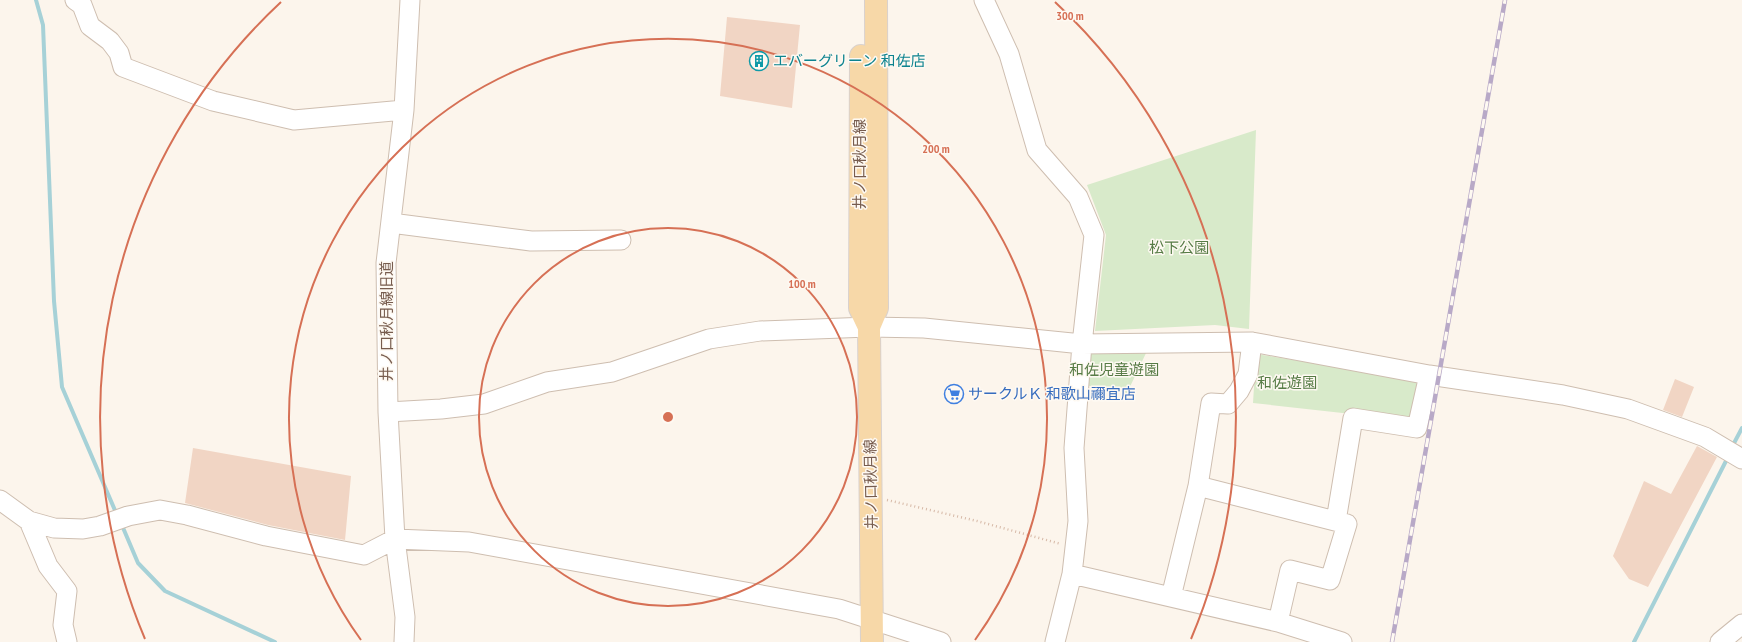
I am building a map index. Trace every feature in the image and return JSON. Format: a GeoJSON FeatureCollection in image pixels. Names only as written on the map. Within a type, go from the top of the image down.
{"type":"FeatureCollection","features":[{"type":"Feature","properties":{"kind":"main road","name":"井ノ口秋月線"},"geometry":{"type":"LineString","coordinates":[[861,0],[860,308],[869,327]]}},
{"type":"Feature","properties":{"kind":"main road","name":"井ノ口秋月線"},"geometry":{"type":"LineString","coordinates":[[872,642],[869,327],[877,308],[876,0]]}},
{"type":"Feature","properties":{"kind":"street"},"geometry":{"type":"LineString","coordinates":[[75,0],[82,5],[90,26],[110,41],[119,53],[123,66],[213,101],[294,120],[404,110]]}},
{"type":"Feature","properties":{"kind":"street","name":"井ノ口秋月線旧道"},"geometry":{"type":"LineString","coordinates":[[404,642],[405,618],[396,539],[388,412],[386,263],[404,110],[410,0]]}},
{"type":"Feature","properties":{"kind":"street"},"geometry":{"type":"LineString","coordinates":[[984,0],[1009,54],[1037,150],[1078,197],[1094,235],[1082,344],[1074,448],[1078,521],[1072,574],[1055,642]]}},
{"type":"Feature","properties":{"kind":"street"},"geometry":{"type":"LineString","coordinates":[[391,222],[532,240],[621,240]]}},
{"type":"Feature","properties":{"kind":"street"},"geometry":{"type":"LineString","coordinates":[[388,412],[441,410],[484,404],[547,382],[612,372],[709,339],[760,332],[869,327],[924,328],[1082,344],[1252,342],[1429,375],[1563,395],[1628,409],[1705,437],[1742,459]]}},
{"type":"Feature","properties":{"kind":"street"},"geometry":{"type":"LineString","coordinates":[[1171,597],[1198,486],[1211,403],[1228,404],[1239,391],[1248,374],[1252,342]]}},
{"type":"Feature","properties":{"kind":"street"},"geometry":{"type":"LineString","coordinates":[[1336,521],[1353,418],[1417,428],[1429,375]]}},
{"type":"Feature","properties":{"kind":"street"},"geometry":{"type":"LineString","coordinates":[[1198,486],[1347,524],[1330,580],[1290,570],[1278,622]]}},
{"type":"Feature","properties":{"kind":"street"},"geometry":{"type":"LineString","coordinates":[[0,500],[29,520],[54,528],[83,529],[100,526],[128,516],[160,510],[187,515],[266,536],[364,555],[396,539],[470,542],[839,609],[941,642]]}},
{"type":"Feature","properties":{"kind":"street"},"geometry":{"type":"LineString","coordinates":[[29,520],[48,566],[67,591],[62,625],[67,642]]}},
{"type":"Feature","properties":{"kind":"street"},"geometry":{"type":"LineString","coordinates":[[1072,574],[1278,622],[1342,642]]}},
{"type":"Feature","properties":{"kind":"street"},"geometry":{"type":"LineString","coordinates":[[1720,642],[1742,624]]}},
{"type":"Feature","properties":{"kind":"path"},"geometry":{"type":"LineString","coordinates":[[871,496],[977,521],[1075,548]]}},
{"type":"Feature","properties":{"kind":"green space","name":"松下公園"},"geometry":{"type":"Polygon","coordinates":[[[1256,130],[1249,329],[1215,325],[1095,331],[1106,235],[1087,185],[1256,130]]]}},
{"type":"Feature","properties":{"kind":"green space","name":"和佐児童遊園"},"geometry":{"type":"Polygon","coordinates":[[[1088,349],[1147,351],[1127,393],[1079,384],[1088,349]]]}},
{"type":"Feature","properties":{"kind":"green space","name":"和佐遊園"},"geometry":{"type":"Polygon","coordinates":[[[1256,354],[1424,381],[1415,421],[1253,403],[1256,354]]]}},
{"type":"Feature","properties":{"kind":"building","name":"エバーグリーン 和佐店"},"geometry":{"type":"Polygon","coordinates":[[[727,17],[800,25],[792,108],[720,96],[727,17]]]}},
{"type":"Feature","properties":{"kind":"building"},"geometry":{"type":"Polygon","coordinates":[[[1675,379],[1694,387],[1682,417],[1663,410],[1675,379]]]}},
{"type":"Feature","properties":{"kind":"building"},"geometry":{"type":"Polygon","coordinates":[[[1697,446],[1717,457],[1648,587],[1629,579],[1613,556],[1644,481],[1671,494],[1697,446]]]}},
{"type":"Feature","properties":{"kind":"building"},"geometry":{"type":"Polygon","coordinates":[[[193,448],[351,476],[345,540],[268,525],[185,503],[193,448]]]}},
{"type":"Feature","properties":{"kind":"waterway"},"geometry":{"type":"LineString","coordinates":[[36,0],[43,25],[54,301],[62,387],[117,515]]}},
{"type":"Feature","properties":{"kind":"waterway"},"geometry":{"type":"LineString","coordinates":[[1732,447],[1742,428]]}},
{"type":"Feature","properties":{"kind":"waterway"},"geometry":{"type":"LineString","coordinates":[[1634,642],[1728,457]]}},
{"type":"Feature","properties":{"kind":"waterway"},"geometry":{"type":"LineString","coordinates":[[121,523],[138,563],[165,591],[275,642]]}},
{"type":"Feature","properties":{"kind":"railway"},"geometry":{"type":"LineString","coordinates":[[1392,642],[1505,0]]}},
{"type":"Feature","properties":{"kind":"place","name":"エバーグリーン 和佐店"},"geometry":{"type":"Point","coordinates":[759,61]}},
{"type":"Feature","properties":{"kind":"place","name":"サークルＫ 和歌山禰宜店"},"geometry":{"type":"Point","coordinates":[954,394]}}]}
